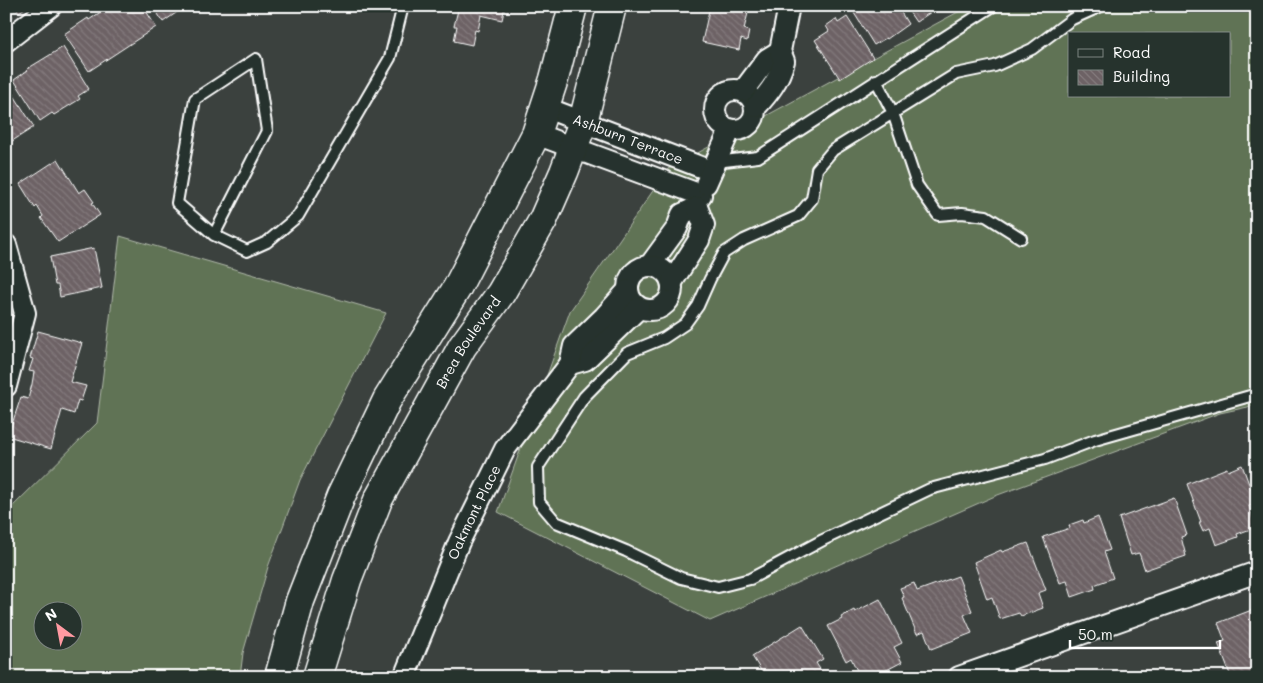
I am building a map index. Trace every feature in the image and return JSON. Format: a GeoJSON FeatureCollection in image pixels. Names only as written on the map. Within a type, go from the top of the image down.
{"type":"FeatureCollection","features":[{"type":"Feature","properties":{"kind":"main road"},"geometry":{"type":"LineString","coordinates":[[279,677],[300,601],[341,496],[386,400],[457,288],[536,134],[573,6]]}},
{"type":"Feature","properties":{"kind":"main road","name":"Brea Boulevard"},"geometry":{"type":"LineString","coordinates":[[317,677],[347,580],[378,500],[462,347],[501,293],[543,220],[583,122],[612,6]]}},
{"type":"Feature","properties":{"kind":"street"},"geometry":{"type":"LineString","coordinates":[[6,41],[51,6]]}},
{"type":"Feature","properties":{"kind":"street"},"geometry":{"type":"LineString","coordinates":[[756,107],[753,100],[743,91],[729,91],[723,94],[715,105],[716,118],[724,128],[730,130],[741,130],[748,126],[755,114],[756,107],[778,80],[784,61],[780,51],[789,6]]}},
{"type":"Feature","properties":{"kind":"street"},"geometry":{"type":"LineString","coordinates":[[743,91],[767,59],[780,51]]}},
{"type":"Feature","properties":{"kind":"street","name":"Ashburn Terrace"},"geometry":{"type":"LineString","coordinates":[[544,108],[713,167]]}},
{"type":"Feature","properties":{"kind":"street"},"geometry":{"type":"LineString","coordinates":[[699,201],[704,225],[699,240],[672,282],[671,296],[661,307],[646,310],[640,308],[629,297],[628,290],[631,275],[636,270],[650,265],[677,228],[682,214],[699,201],[730,130]]}},
{"type":"Feature","properties":{"kind":"street","name":"Ashburn Terrace"},"geometry":{"type":"LineString","coordinates":[[536,134],[574,147],[699,201]]}},
{"type":"Feature","properties":{"kind":"street"},"geometry":{"type":"LineString","coordinates":[[6,245],[26,313],[6,386]]}},
{"type":"Feature","properties":{"kind":"street"},"geometry":{"type":"LineString","coordinates":[[650,265],[664,270],[672,282]]}},
{"type":"Feature","properties":{"kind":"street","name":"Oakmont Place"},"geometry":{"type":"LineString","coordinates":[[404,677],[458,542],[505,449],[570,364],[574,346],[604,318],[628,290]]}},
{"type":"Feature","properties":{"kind":"street","name":"Oakmont Place"},"geometry":{"type":"LineString","coordinates":[[570,364],[585,360],[640,308]]}},
{"type":"Feature","properties":{"kind":"street"},"geometry":{"type":"LineString","coordinates":[[959,677],[1257,572]]}},
{"type":"Feature","properties":{"kind":"lane"},"geometry":{"type":"LineString","coordinates":[[214,235],[267,131],[256,59],[195,99],[177,204],[214,235],[247,250],[267,242],[298,216],[390,58],[403,6]]}},
{"type":"Feature","properties":{"kind":"lane"},"geometry":{"type":"LineString","coordinates":[[713,167],[758,157],[993,6]]}},
{"type":"Feature","properties":{"kind":"lane"},"geometry":{"type":"LineString","coordinates":[[1101,6],[1072,19],[1032,49],[995,66],[956,74],[833,150],[817,169],[812,199],[798,216],[744,240],[724,252],[698,306],[685,324],[664,338],[627,354],[584,398],[538,467],[539,502],[556,522],[626,551],[681,578],[718,586],[750,579],[823,540],[930,489],[1045,459],[1095,440],[1257,394]]}},
{"type":"Feature","properties":{"kind":"lane"},"geometry":{"type":"LineString","coordinates":[[876,80],[893,113],[917,185],[938,214],[962,213],[986,216],[1022,238]]}},
{"type":"Feature","properties":{"kind":"green space"},"geometry":{"type":"Polygon","coordinates":[[[969,6],[1257,6],[1257,405],[1220,413],[995,496],[710,621],[498,512],[570,311],[668,169],[969,6]]]}},
{"type":"Feature","properties":{"kind":"green space"},"geometry":{"type":"Polygon","coordinates":[[[120,236],[386,313],[300,480],[268,567],[243,653],[240,677],[6,677],[6,513],[97,423],[120,236]]]}},
{"type":"Feature","properties":{"kind":"building"},"geometry":{"type":"Polygon","coordinates":[[[15,6],[28,6],[19,12],[15,6]]]}},
{"type":"Feature","properties":{"kind":"building"},"geometry":{"type":"Polygon","coordinates":[[[109,6],[143,6],[156,27],[89,71],[64,34],[109,6]]]}},
{"type":"Feature","properties":{"kind":"building"},"geometry":{"type":"Polygon","coordinates":[[[153,6],[186,6],[163,22],[153,6]]]}},
{"type":"Feature","properties":{"kind":"building"},"geometry":{"type":"Polygon","coordinates":[[[459,6],[505,6],[502,20],[481,15],[478,31],[475,30],[472,45],[454,41],[457,26],[454,26],[459,6]]]}},
{"type":"Feature","properties":{"kind":"building"},"geometry":{"type":"Polygon","coordinates":[[[710,6],[720,6],[748,13],[744,29],[749,31],[747,41],[741,39],[739,50],[702,42],[710,6]]]}},
{"type":"Feature","properties":{"kind":"building"},"geometry":{"type":"Polygon","coordinates":[[[865,6],[897,6],[908,24],[887,39],[874,45],[854,13],[865,6]]]}},
{"type":"Feature","properties":{"kind":"building"},"geometry":{"type":"Polygon","coordinates":[[[905,6],[940,6],[916,22],[905,6]]]}},
{"type":"Feature","properties":{"kind":"building"},"geometry":{"type":"Polygon","coordinates":[[[6,7],[13,17],[6,22],[6,7]]]}},
{"type":"Feature","properties":{"kind":"building"},"geometry":{"type":"Polygon","coordinates":[[[847,17],[873,58],[840,79],[815,40],[829,31],[826,26],[836,19],[838,23],[847,17]]]}},
{"type":"Feature","properties":{"kind":"building"},"geometry":{"type":"Polygon","coordinates":[[[63,47],[89,89],[78,96],[80,99],[40,121],[14,80],[27,69],[63,47]]]}},
{"type":"Feature","properties":{"kind":"building"},"geometry":{"type":"Polygon","coordinates":[[[10,89],[34,127],[6,145],[6,92],[10,89]]]}},
{"type":"Feature","properties":{"kind":"building"},"geometry":{"type":"Polygon","coordinates":[[[58,159],[79,193],[85,189],[100,215],[58,242],[41,218],[43,216],[37,206],[35,208],[20,184],[58,159]]]}},
{"type":"Feature","properties":{"kind":"building"},"geometry":{"type":"Polygon","coordinates":[[[94,248],[102,288],[60,297],[58,285],[55,285],[50,257],[94,248]]]}},
{"type":"Feature","properties":{"kind":"building"},"geometry":{"type":"Polygon","coordinates":[[[38,331],[82,343],[70,382],[86,386],[81,401],[78,400],[74,414],[62,410],[51,449],[8,436],[21,397],[28,399],[34,372],[29,371],[33,359],[30,358],[38,331]]]}},
{"type":"Feature","properties":{"kind":"building"},"geometry":{"type":"Polygon","coordinates":[[[1242,465],[1256,503],[1249,506],[1256,527],[1237,534],[1238,537],[1216,545],[1210,528],[1203,531],[1187,484],[1227,468],[1228,471],[1242,465]]]}},
{"type":"Feature","properties":{"kind":"building"},"geometry":{"type":"Polygon","coordinates":[[[1174,498],[1187,535],[1181,537],[1186,556],[1145,570],[1139,553],[1131,555],[1119,518],[1174,498]]]}},
{"type":"Feature","properties":{"kind":"building"},"geometry":{"type":"Polygon","coordinates":[[[1098,517],[1110,550],[1104,552],[1113,578],[1094,585],[1095,589],[1072,597],[1067,581],[1060,583],[1043,537],[1070,528],[1069,525],[1083,520],[1084,523],[1098,517]]]}},
{"type":"Feature","properties":{"kind":"building"},"geometry":{"type":"Polygon","coordinates":[[[1028,543],[1046,590],[1038,593],[1043,608],[1021,616],[1019,613],[1000,619],[992,597],[987,599],[974,562],[1001,550],[1002,552],[1028,543]]]}},
{"type":"Feature","properties":{"kind":"building"},"geometry":{"type":"Polygon","coordinates":[[[958,576],[972,611],[964,615],[972,633],[931,649],[924,631],[917,634],[902,598],[904,597],[900,588],[914,583],[917,591],[958,576]]]}},
{"type":"Feature","properties":{"kind":"building"},"geometry":{"type":"Polygon","coordinates":[[[880,599],[902,643],[894,647],[902,662],[881,673],[879,670],[866,677],[860,677],[851,658],[846,661],[828,626],[854,610],[855,612],[880,599]]]}},
{"type":"Feature","properties":{"kind":"building"},"geometry":{"type":"Polygon","coordinates":[[[1257,608],[1257,674],[1248,677],[1246,675],[1231,677],[1218,643],[1225,641],[1218,623],[1257,608]]]}},
{"type":"Feature","properties":{"kind":"building"},"geometry":{"type":"Polygon","coordinates":[[[802,625],[823,659],[816,663],[825,677],[765,677],[752,656],[802,625]]]}}]}
